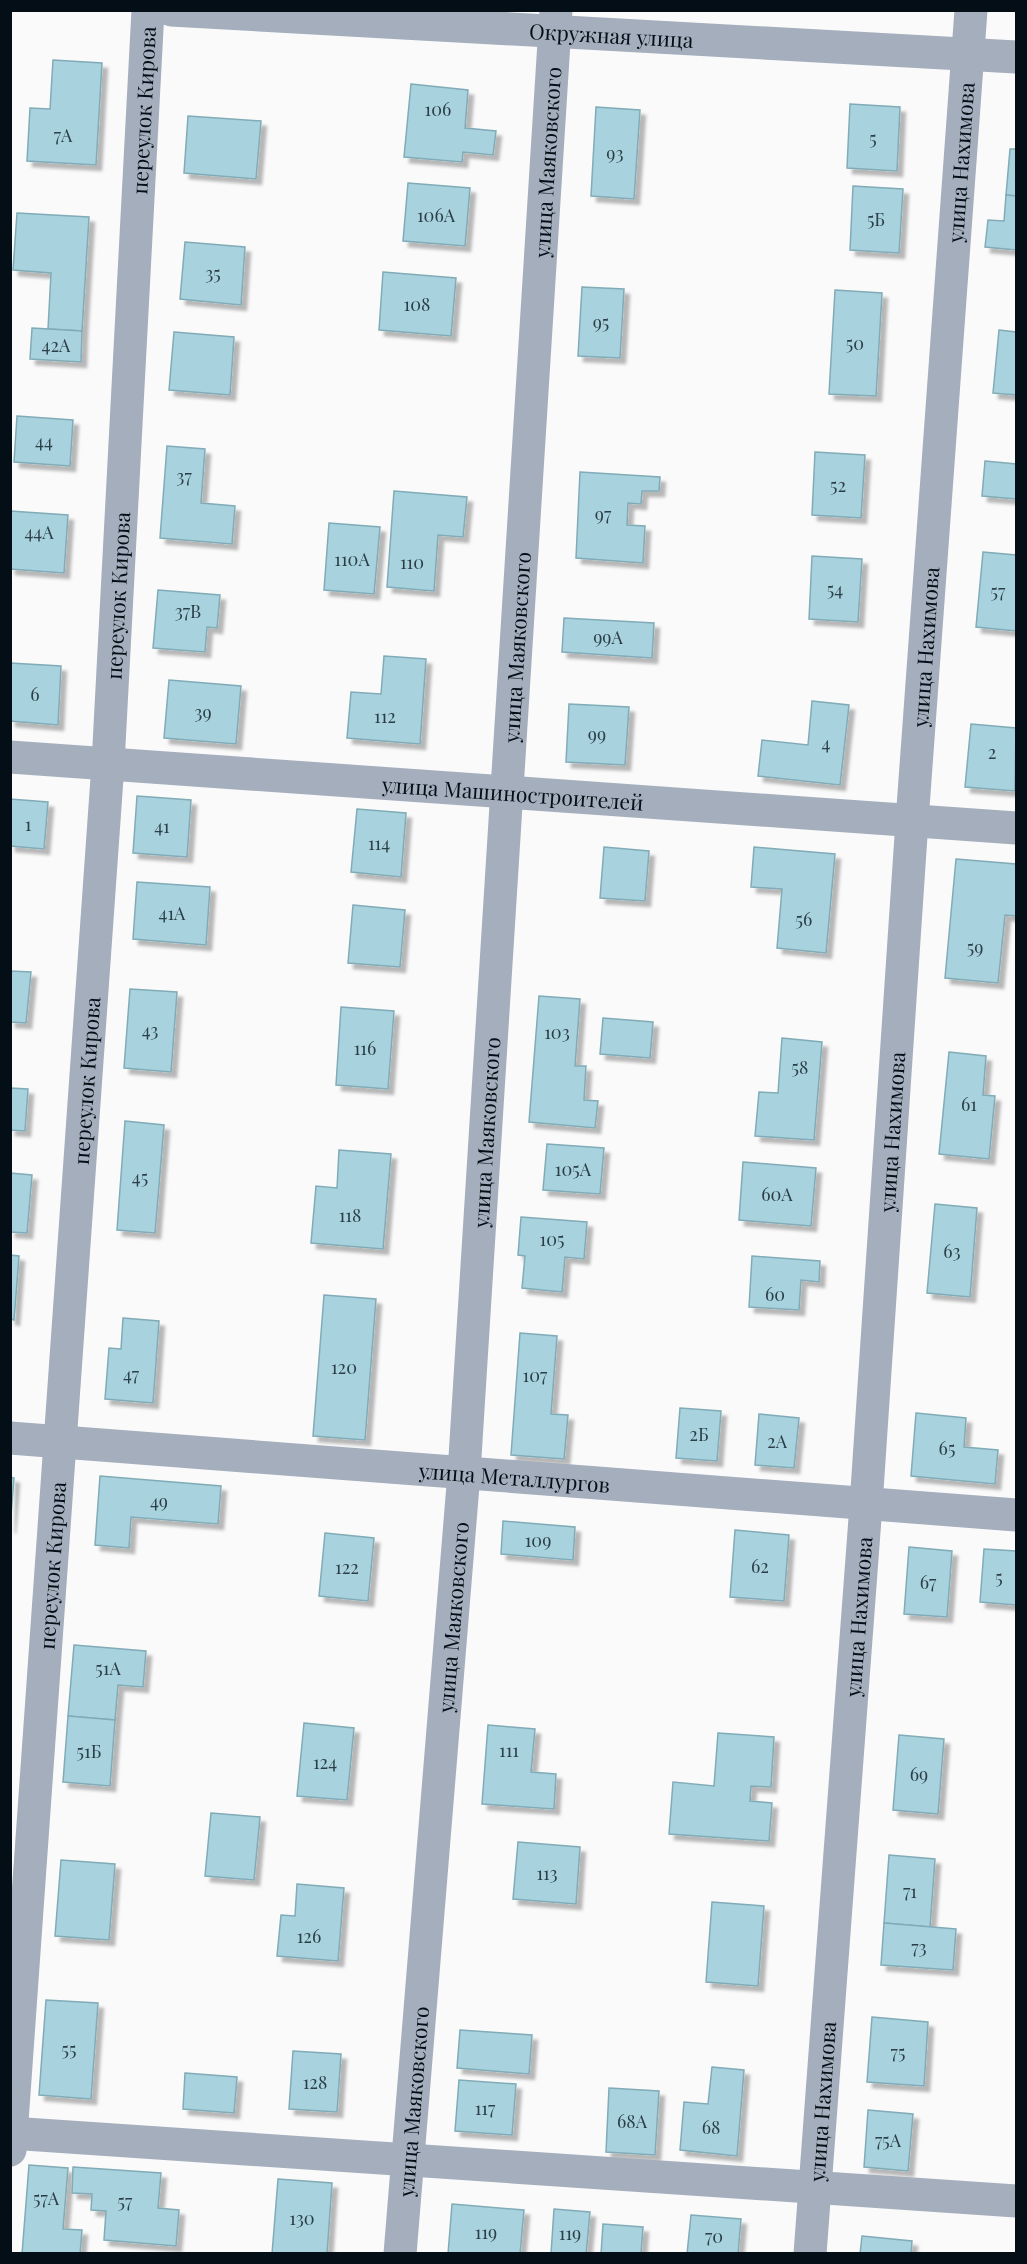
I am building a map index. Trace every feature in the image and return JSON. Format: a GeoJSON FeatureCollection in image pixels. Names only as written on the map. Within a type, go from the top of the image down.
{"type":"FeatureCollection","features":[{"type":"Feature","properties":{"kind":"street","name":"переулок Кирова"},"geometry":{"type":"LineString","coordinates":[[11,2139],[108,764],[148,10]]}},
{"type":"Feature","properties":{"kind":"street","name":"Окружная улица"},"geometry":{"type":"LineString","coordinates":[[171,10],[556,20],[969,55],[1017,57]]}},
{"type":"Feature","properties":{"kind":"street","name":"улица Нахимова"},"geometry":{"type":"LineString","coordinates":[[810,2253],[866,1505],[912,821],[971,10]]}},
{"type":"Feature","properties":{"kind":"street","name":"улица Маяковского"},"geometry":{"type":"LineString","coordinates":[[400,2253],[464,1473],[505,794],[556,20]]}},
{"type":"Feature","properties":{"kind":"street","name":"улица Машиностроителей"},"geometry":{"type":"LineString","coordinates":[[10,757],[505,794],[1017,828]]}},
{"type":"Feature","properties":{"kind":"street","name":"улица Металлургов"},"geometry":{"type":"LineString","coordinates":[[10,1438],[1017,1515]]}},
{"type":"Feature","properties":{"kind":"street"},"geometry":{"type":"LineString","coordinates":[[11,2139],[407,2160],[1017,2201]]}},
{"type":"Feature","properties":{"kind":"building"},"geometry":{"type":"Polygon","coordinates":[[[53,60],[102,63],[96,165],[27,161],[30,108],[50,109],[53,60]]]}},
{"type":"Feature","properties":{"kind":"building"},"geometry":{"type":"Polygon","coordinates":[[[411,84],[468,90],[465,128],[496,131],[493,155],[463,152],[462,162],[404,157],[411,84]]]}},
{"type":"Feature","properties":{"kind":"building"},"geometry":{"type":"Polygon","coordinates":[[[850,104],[900,107],[897,171],[847,168],[850,104]]]}},
{"type":"Feature","properties":{"kind":"building"},"geometry":{"type":"Polygon","coordinates":[[[596,107],[640,110],[634,199],[591,196],[596,107]]]}},
{"type":"Feature","properties":{"kind":"building"},"geometry":{"type":"Polygon","coordinates":[[[188,116],[261,121],[256,179],[184,173],[188,116]]]}},
{"type":"Feature","properties":{"kind":"building"},"geometry":{"type":"Polygon","coordinates":[[[1010,149],[1016,149],[1016,196],[1006,195],[1010,149]]]}},
{"type":"Feature","properties":{"kind":"building"},"geometry":{"type":"Polygon","coordinates":[[[408,183],[470,188],[465,246],[403,241],[408,183]]]}},
{"type":"Feature","properties":{"kind":"building"},"geometry":{"type":"Polygon","coordinates":[[[853,186],[903,189],[899,253],[850,250],[853,186]]]}},
{"type":"Feature","properties":{"kind":"building"},"geometry":{"type":"Polygon","coordinates":[[[1006,195],[1016,196],[1016,250],[985,247],[988,220],[1004,221],[1006,195]]]}},
{"type":"Feature","properties":{"kind":"building"},"geometry":{"type":"Polygon","coordinates":[[[17,213],[89,217],[82,331],[48,329],[51,273],[13,270],[17,213]]]}},
{"type":"Feature","properties":{"kind":"building"},"geometry":{"type":"Polygon","coordinates":[[[185,242],[245,247],[241,305],[180,299],[185,242]]]}},
{"type":"Feature","properties":{"kind":"building"},"geometry":{"type":"Polygon","coordinates":[[[383,272],[456,278],[451,336],[379,330],[383,272]]]}},
{"type":"Feature","properties":{"kind":"building"},"geometry":{"type":"Polygon","coordinates":[[[582,287],[624,289],[620,358],[578,356],[582,287]]]}},
{"type":"Feature","properties":{"kind":"building"},"geometry":{"type":"Polygon","coordinates":[[[835,290],[882,293],[876,396],[829,394],[835,290]]]}},
{"type":"Feature","properties":{"kind":"building"},"geometry":{"type":"Polygon","coordinates":[[[32,328],[82,331],[81,362],[30,359],[32,328]]]}},
{"type":"Feature","properties":{"kind":"building"},"geometry":{"type":"Polygon","coordinates":[[[999,330],[1016,332],[1016,395],[993,393],[999,330]]]}},
{"type":"Feature","properties":{"kind":"building"},"geometry":{"type":"Polygon","coordinates":[[[174,332],[234,337],[230,395],[169,390],[174,332]]]}},
{"type":"Feature","properties":{"kind":"building"},"geometry":{"type":"Polygon","coordinates":[[[17,416],[73,420],[70,466],[14,462],[17,416]]]}},
{"type":"Feature","properties":{"kind":"building"},"geometry":{"type":"Polygon","coordinates":[[[167,446],[205,449],[201,503],[235,506],[232,544],[160,538],[167,446]]]}},
{"type":"Feature","properties":{"kind":"building"},"geometry":{"type":"Polygon","coordinates":[[[815,452],[865,455],[861,518],[812,515],[815,452]]]}},
{"type":"Feature","properties":{"kind":"building"},"geometry":{"type":"Polygon","coordinates":[[[985,461],[1016,464],[1016,499],[982,496],[985,461]]]}},
{"type":"Feature","properties":{"kind":"building"},"geometry":{"type":"Polygon","coordinates":[[[580,472],[660,477],[659,491],[642,491],[641,504],[628,503],[627,525],[645,526],[643,563],[576,558],[580,472]]]}},
{"type":"Feature","properties":{"kind":"building"},"geometry":{"type":"Polygon","coordinates":[[[394,491],[467,497],[463,537],[438,535],[434,591],[387,587],[394,491]]]}},
{"type":"Feature","properties":{"kind":"building"},"geometry":{"type":"Polygon","coordinates":[[[10,511],[68,515],[64,573],[10,569],[10,511]]]}},
{"type":"Feature","properties":{"kind":"building"},"geometry":{"type":"Polygon","coordinates":[[[329,523],[380,527],[374,594],[324,590],[329,523]]]}},
{"type":"Feature","properties":{"kind":"building"},"geometry":{"type":"Polygon","coordinates":[[[983,552],[1016,555],[1016,631],[976,627],[983,552]]]}},
{"type":"Feature","properties":{"kind":"building"},"geometry":{"type":"Polygon","coordinates":[[[812,556],[862,559],[858,622],[809,619],[812,556]]]}},
{"type":"Feature","properties":{"kind":"building"},"geometry":{"type":"Polygon","coordinates":[[[158,590],[220,595],[217,628],[207,627],[205,652],[153,648],[158,590]]]}},
{"type":"Feature","properties":{"kind":"building"},"geometry":{"type":"Polygon","coordinates":[[[564,618],[654,623],[652,658],[562,652],[564,618]]]}},
{"type":"Feature","properties":{"kind":"building"},"geometry":{"type":"Polygon","coordinates":[[[384,656],[426,659],[420,744],[347,738],[351,692],[381,694],[384,656]]]}},
{"type":"Feature","properties":{"kind":"building"},"geometry":{"type":"Polygon","coordinates":[[[10,663],[61,666],[58,725],[10,721],[10,663]]]}},
{"type":"Feature","properties":{"kind":"building"},"geometry":{"type":"Polygon","coordinates":[[[169,680],[241,686],[236,744],[164,738],[169,680]]]}},
{"type":"Feature","properties":{"kind":"building"},"geometry":{"type":"Polygon","coordinates":[[[812,701],[849,705],[840,785],[758,776],[762,740],[808,745],[812,701]]]}},
{"type":"Feature","properties":{"kind":"building"},"geometry":{"type":"Polygon","coordinates":[[[569,704],[629,707],[625,765],[566,762],[569,704]]]}},
{"type":"Feature","properties":{"kind":"building"},"geometry":{"type":"Polygon","coordinates":[[[971,724],[1016,728],[1015,791],[965,787],[971,724]]]}},
{"type":"Feature","properties":{"kind":"building"},"geometry":{"type":"Polygon","coordinates":[[[137,796],[191,800],[187,857],[133,853],[137,796]]]}},
{"type":"Feature","properties":{"kind":"building"},"geometry":{"type":"Polygon","coordinates":[[[10,799],[48,802],[44,849],[10,846],[10,799]]]}},
{"type":"Feature","properties":{"kind":"building"},"geometry":{"type":"Polygon","coordinates":[[[357,809],[406,813],[401,877],[351,872],[357,809]]]}},
{"type":"Feature","properties":{"kind":"building"},"geometry":{"type":"Polygon","coordinates":[[[604,847],[649,851],[645,901],[600,898],[604,847]]]}},
{"type":"Feature","properties":{"kind":"building"},"geometry":{"type":"Polygon","coordinates":[[[754,847],[835,854],[826,953],[777,948],[782,889],[751,887],[754,847]]]}},
{"type":"Feature","properties":{"kind":"building"},"geometry":{"type":"Polygon","coordinates":[[[956,859],[1016,864],[1016,916],[1005,915],[998,983],[945,978],[956,859]]]}},
{"type":"Feature","properties":{"kind":"building"},"geometry":{"type":"Polygon","coordinates":[[[137,882],[210,887],[206,945],[133,939],[137,882]]]}},
{"type":"Feature","properties":{"kind":"building"},"geometry":{"type":"Polygon","coordinates":[[[353,905],[405,910],[400,967],[348,963],[353,905]]]}},
{"type":"Feature","properties":{"kind":"building"},"geometry":{"type":"Polygon","coordinates":[[[10,971],[31,972],[26,1023],[10,1022],[10,971]]]}},
{"type":"Feature","properties":{"kind":"building"},"geometry":{"type":"Polygon","coordinates":[[[130,989],[177,992],[171,1072],[124,1068],[130,989]]]}},
{"type":"Feature","properties":{"kind":"building"},"geometry":{"type":"Polygon","coordinates":[[[539,996],[580,999],[575,1066],[586,1066],[584,1100],[598,1101],[595,1128],[529,1122],[539,996]]]}},
{"type":"Feature","properties":{"kind":"building"},"geometry":{"type":"Polygon","coordinates":[[[341,1007],[394,1011],[388,1089],[336,1085],[341,1007]]]}},
{"type":"Feature","properties":{"kind":"building"},"geometry":{"type":"Polygon","coordinates":[[[603,1018],[653,1022],[650,1058],[600,1054],[603,1018]]]}},
{"type":"Feature","properties":{"kind":"building"},"geometry":{"type":"Polygon","coordinates":[[[782,1038],[822,1042],[814,1140],[755,1136],[759,1092],[778,1093],[782,1038]]]}},
{"type":"Feature","properties":{"kind":"building"},"geometry":{"type":"Polygon","coordinates":[[[949,1052],[986,1056],[983,1095],[995,1096],[989,1159],[939,1154],[949,1052]]]}},
{"type":"Feature","properties":{"kind":"building"},"geometry":{"type":"Polygon","coordinates":[[[10,1088],[28,1089],[25,1131],[10,1130],[10,1088]]]}},
{"type":"Feature","properties":{"kind":"building"},"geometry":{"type":"Polygon","coordinates":[[[125,1121],[164,1125],[155,1233],[117,1230],[125,1121]]]}},
{"type":"Feature","properties":{"kind":"building"},"geometry":{"type":"Polygon","coordinates":[[[547,1144],[604,1148],[600,1194],[543,1190],[547,1144]]]}},
{"type":"Feature","properties":{"kind":"building"},"geometry":{"type":"Polygon","coordinates":[[[339,1150],[391,1154],[383,1249],[311,1243],[316,1186],[337,1188],[339,1150]]]}},
{"type":"Feature","properties":{"kind":"building"},"geometry":{"type":"Polygon","coordinates":[[[743,1162],[816,1168],[811,1226],[739,1220],[743,1162]]]}},
{"type":"Feature","properties":{"kind":"building"},"geometry":{"type":"Polygon","coordinates":[[[10,1173],[32,1175],[27,1233],[10,1232],[10,1173]]]}},
{"type":"Feature","properties":{"kind":"building"},"geometry":{"type":"Polygon","coordinates":[[[935,1204],[977,1208],[970,1297],[927,1293],[935,1204]]]}},
{"type":"Feature","properties":{"kind":"building"},"geometry":{"type":"Polygon","coordinates":[[[521,1217],[587,1222],[584,1259],[565,1257],[562,1292],[522,1288],[525,1256],[518,1255],[521,1217]]]}},
{"type":"Feature","properties":{"kind":"building"},"geometry":{"type":"Polygon","coordinates":[[[10,1255],[19,1256],[14,1320],[10,1319],[10,1255]]]}},
{"type":"Feature","properties":{"kind":"building"},"geometry":{"type":"Polygon","coordinates":[[[752,1256],[820,1261],[819,1282],[801,1280],[799,1310],[749,1307],[752,1256]]]}},
{"type":"Feature","properties":{"kind":"building"},"geometry":{"type":"Polygon","coordinates":[[[324,1295],[376,1299],[365,1440],[313,1436],[324,1295]]]}},
{"type":"Feature","properties":{"kind":"building"},"geometry":{"type":"Polygon","coordinates":[[[123,1318],[159,1321],[153,1403],[105,1399],[109,1348],[121,1349],[123,1318]]]}},
{"type":"Feature","properties":{"kind":"building"},"geometry":{"type":"Polygon","coordinates":[[[520,1333],[557,1336],[551,1414],[568,1415],[564,1459],[511,1455],[520,1333]]]}},
{"type":"Feature","properties":{"kind":"building"},"geometry":{"type":"Polygon","coordinates":[[[680,1408],[721,1411],[717,1461],[676,1458],[680,1408]]]}},
{"type":"Feature","properties":{"kind":"building"},"geometry":{"type":"Polygon","coordinates":[[[916,1413],[966,1418],[964,1447],[998,1450],[995,1484],[911,1476],[916,1413]]]}},
{"type":"Feature","properties":{"kind":"building"},"geometry":{"type":"Polygon","coordinates":[[[759,1414],[799,1418],[794,1468],[755,1465],[759,1414]]]}},
{"type":"Feature","properties":{"kind":"building"},"geometry":{"type":"Polygon","coordinates":[[[100,1476],[221,1486],[218,1524],[131,1517],[129,1548],[95,1545],[100,1476]]]}},
{"type":"Feature","properties":{"kind":"building"},"geometry":{"type":"Polygon","coordinates":[[[10,1477],[14,1478],[10,1528],[10,1477]]]}},
{"type":"Feature","properties":{"kind":"building"},"geometry":{"type":"Polygon","coordinates":[[[503,1521],[575,1527],[573,1560],[501,1554],[503,1521]]]}},
{"type":"Feature","properties":{"kind":"building"},"geometry":{"type":"Polygon","coordinates":[[[735,1530],[789,1535],[784,1601],[730,1597],[735,1530]]]}},
{"type":"Feature","properties":{"kind":"building"},"geometry":{"type":"Polygon","coordinates":[[[325,1533],[374,1538],[368,1601],[319,1596],[325,1533]]]}},
{"type":"Feature","properties":{"kind":"building"},"geometry":{"type":"Polygon","coordinates":[[[909,1547],[952,1551],[947,1617],[904,1614],[909,1547]]]}},
{"type":"Feature","properties":{"kind":"building"},"geometry":{"type":"Polygon","coordinates":[[[984,1549],[1016,1551],[1016,1605],[980,1602],[984,1549]]]}},
{"type":"Feature","properties":{"kind":"building"},"geometry":{"type":"Polygon","coordinates":[[[74,1645],[146,1651],[143,1687],[118,1685],[115,1720],[68,1716],[74,1645]]]}},
{"type":"Feature","properties":{"kind":"building"},"geometry":{"type":"Polygon","coordinates":[[[68,1716],[115,1720],[110,1786],[63,1782],[68,1716]]]}},
{"type":"Feature","properties":{"kind":"building"},"geometry":{"type":"Polygon","coordinates":[[[304,1723],[354,1728],[347,1800],[297,1796],[304,1723]]]}},
{"type":"Feature","properties":{"kind":"building"},"geometry":{"type":"Polygon","coordinates":[[[488,1725],[535,1729],[531,1772],[556,1774],[554,1809],[482,1804],[488,1725]]]}},
{"type":"Feature","properties":{"kind":"building"},"geometry":{"type":"Polygon","coordinates":[[[718,1733],[774,1737],[771,1787],[751,1786],[750,1801],[772,1803],[769,1841],[669,1834],[673,1782],[714,1786],[718,1733]]]}},
{"type":"Feature","properties":{"kind":"building"},"geometry":{"type":"Polygon","coordinates":[[[899,1735],[944,1739],[938,1814],[893,1810],[899,1735]]]}},
{"type":"Feature","properties":{"kind":"building"},"geometry":{"type":"Polygon","coordinates":[[[211,1813],[260,1817],[254,1880],[205,1876],[211,1813]]]}},
{"type":"Feature","properties":{"kind":"building"},"geometry":{"type":"Polygon","coordinates":[[[518,1842],[580,1847],[576,1904],[513,1899],[518,1842]]]}},
{"type":"Feature","properties":{"kind":"building"},"geometry":{"type":"Polygon","coordinates":[[[889,1855],[935,1859],[930,1927],[884,1923],[889,1855]]]}},
{"type":"Feature","properties":{"kind":"building"},"geometry":{"type":"Polygon","coordinates":[[[61,1860],[115,1864],[109,1940],[55,1936],[61,1860]]]}},
{"type":"Feature","properties":{"kind":"building"},"geometry":{"type":"Polygon","coordinates":[[[297,1884],[344,1888],[338,1961],[277,1956],[281,1915],[295,1916],[297,1884]]]}},
{"type":"Feature","properties":{"kind":"building"},"geometry":{"type":"Polygon","coordinates":[[[712,1902],[764,1906],[758,1986],[706,1982],[712,1902]]]}},
{"type":"Feature","properties":{"kind":"building"},"geometry":{"type":"Polygon","coordinates":[[[884,1923],[956,1929],[953,1970],[881,1965],[884,1923]]]}},
{"type":"Feature","properties":{"kind":"building"},"geometry":{"type":"Polygon","coordinates":[[[46,2000],[98,2003],[91,2099],[39,2095],[46,2000]]]}},
{"type":"Feature","properties":{"kind":"building"},"geometry":{"type":"Polygon","coordinates":[[[872,2017],[928,2022],[924,2086],[867,2082],[872,2017]]]}},
{"type":"Feature","properties":{"kind":"building"},"geometry":{"type":"Polygon","coordinates":[[[460,2030],[532,2035],[529,2074],[457,2068],[460,2030]]]}},
{"type":"Feature","properties":{"kind":"building"},"geometry":{"type":"Polygon","coordinates":[[[293,2051],[341,2054],[337,2112],[289,2109],[293,2051]]]}},
{"type":"Feature","properties":{"kind":"building"},"geometry":{"type":"Polygon","coordinates":[[[712,2067],[744,2070],[737,2156],[680,2150],[684,2102],[708,2104],[712,2067]]]}},
{"type":"Feature","properties":{"kind":"building"},"geometry":{"type":"Polygon","coordinates":[[[185,2073],[237,2077],[234,2113],[183,2109],[185,2073]]]}},
{"type":"Feature","properties":{"kind":"building"},"geometry":{"type":"Polygon","coordinates":[[[459,2080],[516,2084],[512,2135],[455,2131],[459,2080]]]}},
{"type":"Feature","properties":{"kind":"building"},"geometry":{"type":"Polygon","coordinates":[[[609,2088],[659,2091],[655,2155],[606,2152],[609,2088]]]}},
{"type":"Feature","properties":{"kind":"building"},"geometry":{"type":"Polygon","coordinates":[[[868,2110],[913,2114],[908,2171],[864,2167],[868,2110]]]}},
{"type":"Feature","properties":{"kind":"building"},"geometry":{"type":"Polygon","coordinates":[[[29,2165],[68,2168],[63,2229],[82,2230],[80,2254],[22,2254],[29,2165]]]}},
{"type":"Feature","properties":{"kind":"building"},"geometry":{"type":"Polygon","coordinates":[[[73,2167],[161,2173],[158,2208],[179,2210],[176,2246],[104,2240],[106,2211],[91,2210],[92,2194],[72,2193],[73,2167]]]}},
{"type":"Feature","properties":{"kind":"building"},"geometry":{"type":"Polygon","coordinates":[[[278,2179],[332,2183],[327,2254],[272,2254],[278,2179]]]}},
{"type":"Feature","properties":{"kind":"building"},"geometry":{"type":"Polygon","coordinates":[[[452,2204],[524,2210],[520,2254],[448,2254],[452,2204]]]}},
{"type":"Feature","properties":{"kind":"building"},"geometry":{"type":"Polygon","coordinates":[[[554,2209],[590,2212],[586,2254],[551,2254],[554,2209]]]}},
{"type":"Feature","properties":{"kind":"building"},"geometry":{"type":"Polygon","coordinates":[[[691,2215],[741,2219],[738,2254],[687,2254],[691,2215]]]}},
{"type":"Feature","properties":{"kind":"building"},"geometry":{"type":"Polygon","coordinates":[[[603,2224],[643,2227],[641,2254],[601,2254],[603,2224]]]}},
{"type":"Feature","properties":{"kind":"building"},"geometry":{"type":"Polygon","coordinates":[[[862,2236],[912,2241],[911,2254],[860,2254],[862,2236]]]}}]}
